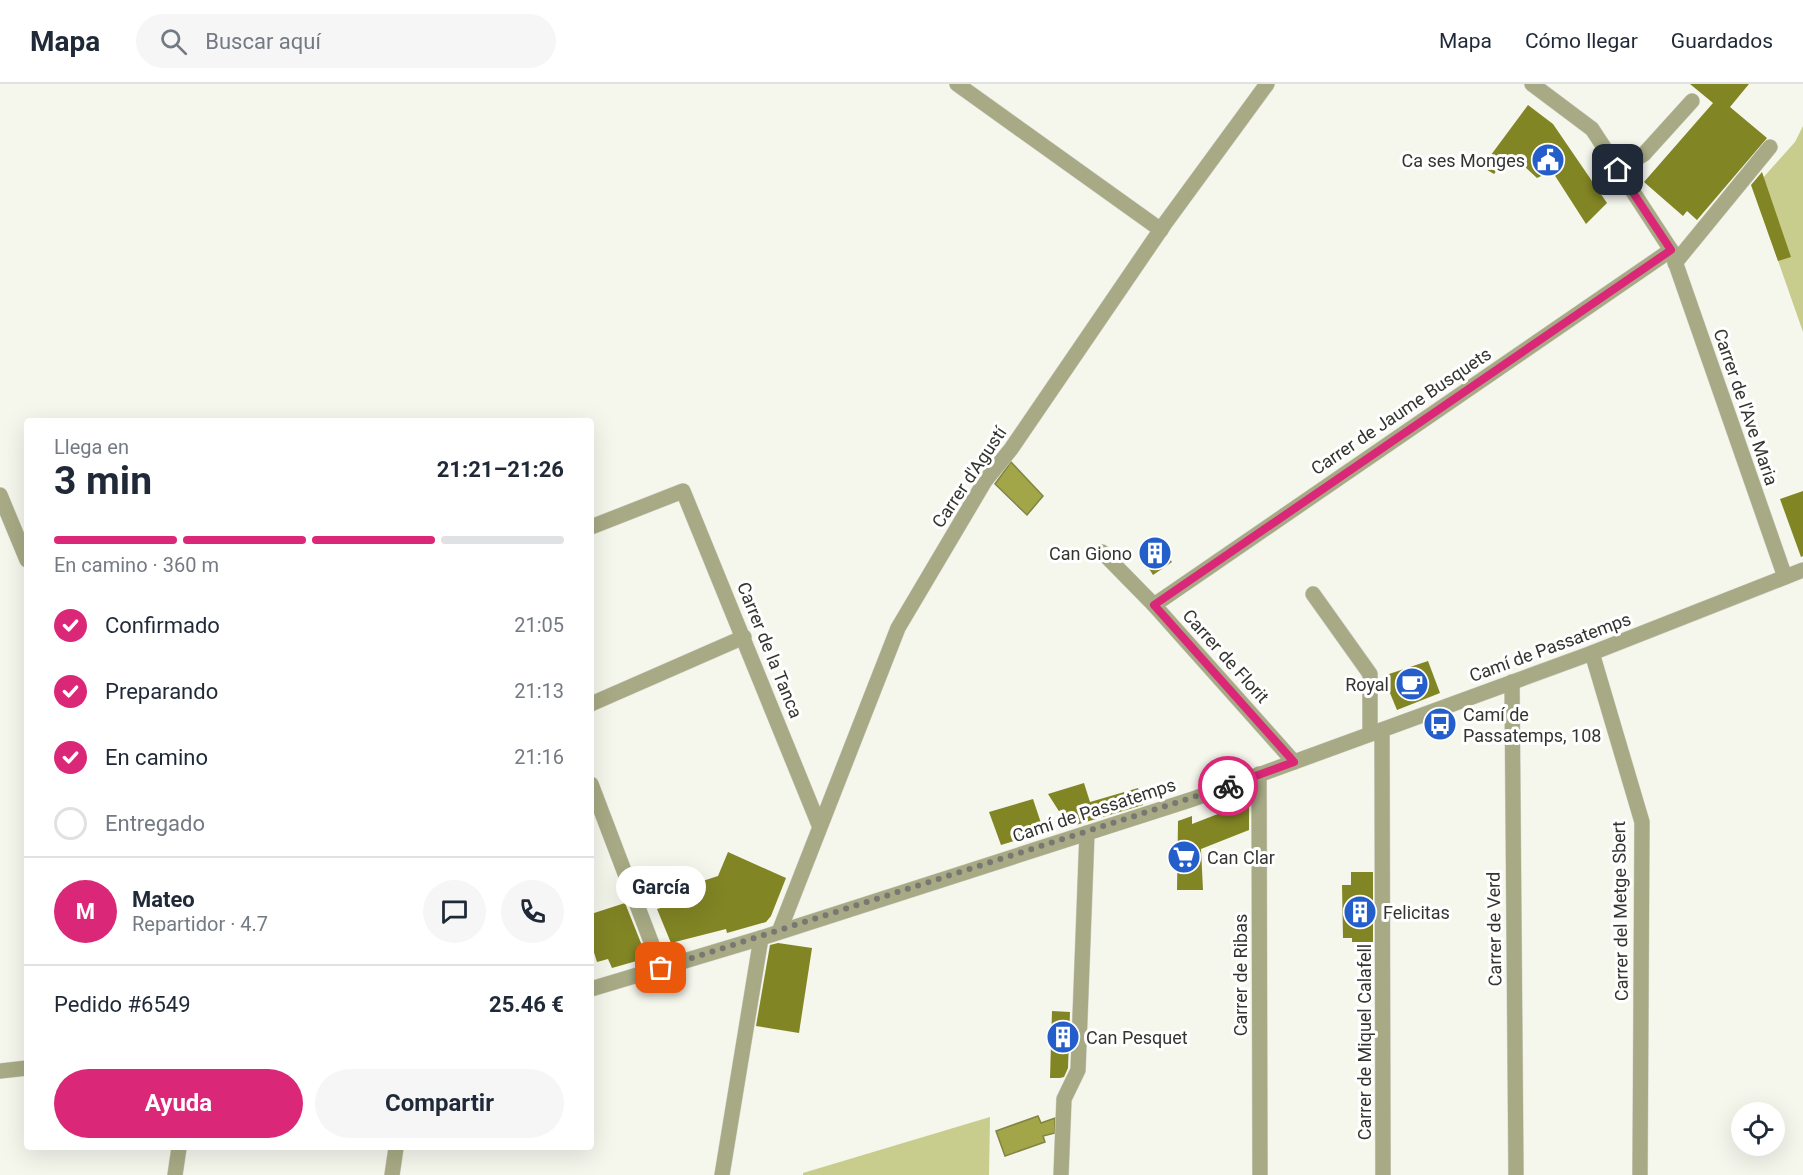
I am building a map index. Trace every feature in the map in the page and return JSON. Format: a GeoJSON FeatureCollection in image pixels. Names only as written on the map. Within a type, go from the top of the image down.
{"type":"FeatureCollection","features":[{"type":"Feature","properties":{"kind":"street"},"geometry":{"type":"LineString","coordinates":[[957,84],[1161,230]]}},
{"type":"Feature","properties":{"kind":"street","name":"Carrer d'Agustí"},"geometry":{"type":"LineString","coordinates":[[779,932],[898,628],[986,482],[1161,230],[1267,84]]}},
{"type":"Feature","properties":{"kind":"street","name":"Carrer de l'Ave Maria"},"geometry":{"type":"LineString","coordinates":[[1532,84],[1592,129],[1673,256],[1785,577]]}},
{"type":"Feature","properties":{"kind":"street"},"geometry":{"type":"LineString","coordinates":[[1618,170],[1644,154],[1692,101]]}},
{"type":"Feature","properties":{"kind":"street","name":"Carrer de Jaume Busquets"},"geometry":{"type":"LineString","coordinates":[[1154,605],[1673,256],[1770,147]]}},
{"type":"Feature","properties":{"kind":"street","name":"Carrer de la Tanca"},"geometry":{"type":"LineString","coordinates":[[594,526],[683,491],[819,825]]}},
{"type":"Feature","properties":{"kind":"street"},"geometry":{"type":"LineString","coordinates":[[0,495],[24,553]]}},
{"type":"Feature","properties":{"kind":"street","name":"Carrer de Florit"},"geometry":{"type":"LineString","coordinates":[[1102,552],[1154,605],[1294,762]]}},
{"type":"Feature","properties":{"kind":"street","name":"Camí de Passatemps"},"geometry":{"type":"LineString","coordinates":[[594,988],[761,938],[1087,833],[1294,762],[1592,653],[1803,570]]}},
{"type":"Feature","properties":{"kind":"street","name":"Carrer de Miquel Calafell"},"geometry":{"type":"LineString","coordinates":[[1313,594],[1371,674],[1376,732],[1383,1175]]}},
{"type":"Feature","properties":{"kind":"street"},"geometry":{"type":"LineString","coordinates":[[594,703],[744,637]]}},
{"type":"Feature","properties":{"kind":"street","name":"Carrer del Metge Sbert"},"geometry":{"type":"LineString","coordinates":[[1592,653],[1642,822],[1640,1175]]}},
{"type":"Feature","properties":{"kind":"street","name":"Carrer de Verd"},"geometry":{"type":"LineString","coordinates":[[1512,682],[1516,1175]]}},
{"type":"Feature","properties":{"kind":"street","name":"Carrer de Ribas"},"geometry":{"type":"LineString","coordinates":[[1259,774],[1260,1175]]}},
{"type":"Feature","properties":{"kind":"street"},"geometry":{"type":"LineString","coordinates":[[594,792],[661,968]]}},
{"type":"Feature","properties":{"kind":"street"},"geometry":{"type":"LineString","coordinates":[[1061,1175],[1064,1099],[1078,1070],[1087,833]]}},
{"type":"Feature","properties":{"kind":"street"},"geometry":{"type":"LineString","coordinates":[[722,1175],[761,938]]}},
{"type":"Feature","properties":{"kind":"street"},"geometry":{"type":"LineString","coordinates":[[0,1071],[24,1068]]}},
{"type":"Feature","properties":{"kind":"street"},"geometry":{"type":"LineString","coordinates":[[175,1175],[179,1150]]}},
{"type":"Feature","properties":{"kind":"street"},"geometry":{"type":"LineString","coordinates":[[392,1175],[396,1150]]}},
{"type":"Feature","properties":{"kind":"shaded area"},"geometry":{"type":"Polygon","coordinates":[[[1803,126],[1803,332],[1753,189],[1795,142],[1803,126]]]}},
{"type":"Feature","properties":{"kind":"shaded area"},"geometry":{"type":"Polygon","coordinates":[[[1011,462],[1043,496],[1027,515],[995,484],[1011,462]]]}},
{"type":"Feature","properties":{"kind":"shaded area"},"geometry":{"type":"Polygon","coordinates":[[[1038,1116],[1041,1123],[1055,1118],[1055,1133],[1043,1136],[1045,1142],[1005,1156],[996,1131],[1038,1116]]]}},
{"type":"Feature","properties":{"kind":"shaded area"},"geometry":{"type":"Polygon","coordinates":[[[990,1117],[989,1175],[803,1175],[803,1173],[990,1117]]]}},
{"type":"Feature","properties":{"kind":"building"},"geometry":{"type":"Polygon","coordinates":[[[1690,84],[1749,84],[1730,107],[1767,138],[1697,220],[1687,211],[1683,216],[1644,182],[1713,103],[1690,84]]]}},
{"type":"Feature","properties":{"kind":"building","name":"Ca ses Monges"},"geometry":{"type":"Polygon","coordinates":[[[1528,105],[1553,124],[1607,203],[1586,224],[1552,171],[1537,178],[1511,154],[1494,174],[1482,167],[1528,105]]]}},
{"type":"Feature","properties":{"kind":"building"},"geometry":{"type":"Polygon","coordinates":[[[1762,172],[1791,257],[1778,261],[1751,185],[1762,172]]]}},
{"type":"Feature","properties":{"kind":"building"},"geometry":{"type":"Polygon","coordinates":[[[1803,491],[1803,556],[1801,557],[1780,499],[1803,491]]]}},
{"type":"Feature","properties":{"kind":"building","name":"Can Giono"},"geometry":{"type":"Polygon","coordinates":[[[1159,543],[1172,562],[1153,575],[1141,556],[1159,543]]]}},
{"type":"Feature","properties":{"kind":"building","name":"Royal"},"geometry":{"type":"Polygon","coordinates":[[[1428,661],[1440,693],[1397,710],[1383,676],[1428,661]]]}},
{"type":"Feature","properties":{"kind":"building"},"geometry":{"type":"Polygon","coordinates":[[[1084,783],[1090,802],[1138,788],[1143,805],[1069,827],[1048,794],[1084,783]]]}},
{"type":"Feature","properties":{"kind":"building"},"geometry":{"type":"Polygon","coordinates":[[[1033,799],[1044,832],[1001,845],[989,812],[1033,799]]]}},
{"type":"Feature","properties":{"kind":"building"},"geometry":{"type":"Polygon","coordinates":[[[1249,802],[1249,830],[1201,849],[1203,890],[1177,890],[1178,821],[1192,816],[1192,824],[1249,802]]]}},
{"type":"Feature","properties":{"kind":"building"},"geometry":{"type":"Polygon","coordinates":[[[728,852],[786,878],[771,916],[766,922],[727,933],[726,929],[671,943],[657,909],[682,902],[678,889],[718,876],[728,852]]]}},
{"type":"Feature","properties":{"kind":"building","name":"Felicitas"},"geometry":{"type":"Polygon","coordinates":[[[1351,872],[1373,872],[1373,942],[1352,942],[1352,938],[1343,938],[1342,885],[1351,885],[1351,872]]]}},
{"type":"Feature","properties":{"kind":"building"},"geometry":{"type":"Polygon","coordinates":[[[625,903],[647,958],[612,968],[608,959],[597,962],[594,952],[594,913],[625,903]]]}},
{"type":"Feature","properties":{"kind":"building"},"geometry":{"type":"Polygon","coordinates":[[[778,943],[812,948],[799,1033],[756,1026],[770,945],[778,943]]]}},
{"type":"Feature","properties":{"kind":"building","name":"Can Pesquet"},"geometry":{"type":"Polygon","coordinates":[[[1052,1011],[1070,1012],[1068,1068],[1064,1077],[1060,1078],[1050,1078],[1052,1011]]]}},
{"type":"Feature","properties":{"kind":"way so far"},"geometry":{"type":"LineString","coordinates":[[661,968],[761,938],[1228,786]]}},
{"type":"Feature","properties":{"kind":"place","name":"Ca ses Monges"},"geometry":{"type":"Point","coordinates":[1548,160]}},
{"type":"Feature","properties":{"kind":"place","name":"Can Giono"},"geometry":{"type":"Point","coordinates":[1155,553]}},
{"type":"Feature","properties":{"kind":"place","name":"Royal"},"geometry":{"type":"Point","coordinates":[1412,684]}},
{"type":"Feature","properties":{"kind":"place","name":"Camí de Passatemps, 108"},"geometry":{"type":"Point","coordinates":[1440,724]}},
{"type":"Feature","properties":{"kind":"place","name":"Can Clar"},"geometry":{"type":"Point","coordinates":[1184,857]}},
{"type":"Feature","properties":{"kind":"place","name":"Felicitas"},"geometry":{"type":"Point","coordinates":[1360,912]}},
{"type":"Feature","properties":{"kind":"place","name":"García"},"geometry":{"type":"Point","coordinates":[661,968]}},
{"type":"Feature","properties":{"kind":"place","name":"Can Pesquet"},"geometry":{"type":"Point","coordinates":[1063,1037]}},
{"type":"Feature","properties":{"kind":"route"},"geometry":{"type":"LineString","coordinates":[[1228,786],[1294,762],[1154,605],[1671,250],[1618,170]]}}]}
